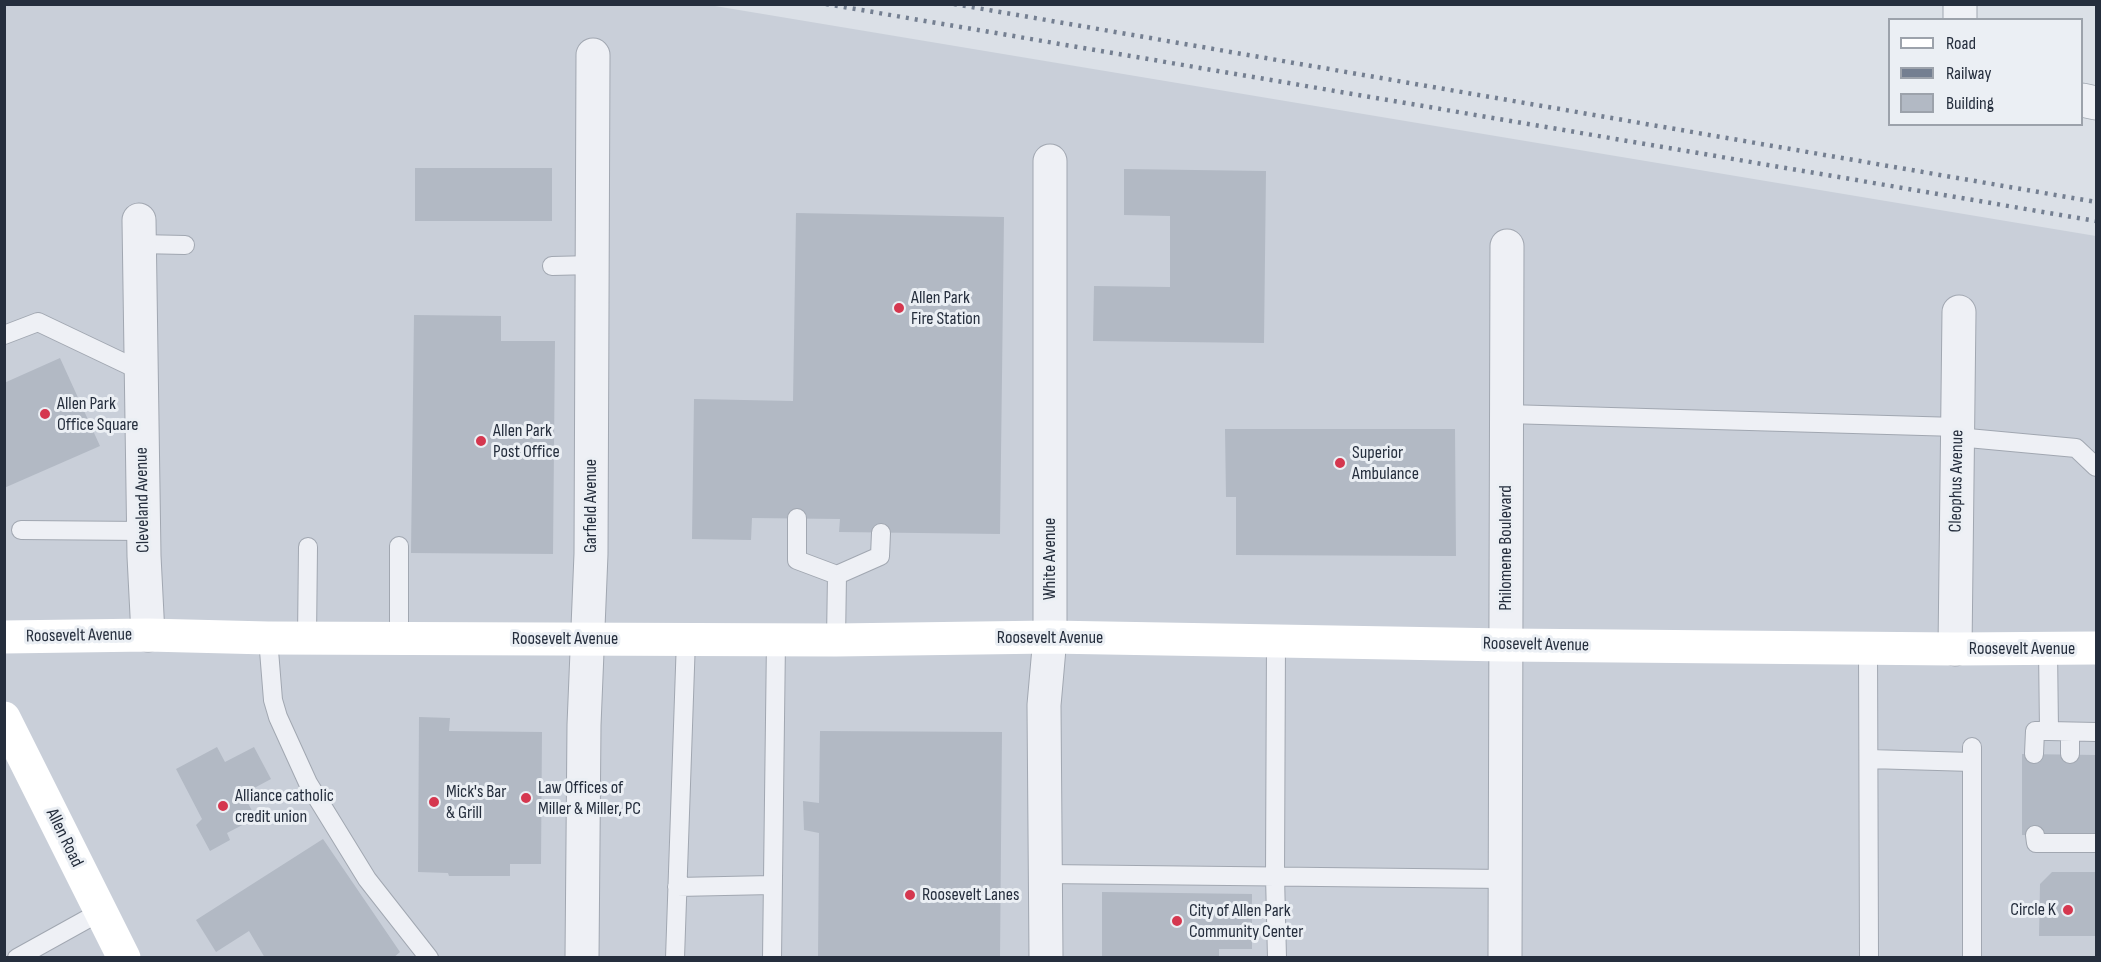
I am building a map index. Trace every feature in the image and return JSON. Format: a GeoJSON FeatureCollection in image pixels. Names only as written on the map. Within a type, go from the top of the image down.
{"type":"FeatureCollection","features":[{"type":"Feature","properties":{"kind":"main road","name":"Roosevelt Avenue"},"geometry":{"type":"LineString","coordinates":[[4,637],[148,635],[268,638],[776,640],[1050,638],[1506,645],[2097,648]]}},
{"type":"Feature","properties":{"kind":"main road","name":"Allen Road"},"geometry":{"type":"LineString","coordinates":[[4,718],[124,957]]}},
{"type":"Feature","properties":{"kind":"street","name":"Garfield Avenue"},"geometry":{"type":"LineString","coordinates":[[582,957],[584,724],[591,554],[593,55]]}},
{"type":"Feature","properties":{"kind":"street","name":"White Avenue"},"geometry":{"type":"LineString","coordinates":[[1046,957],[1044,705],[1050,638],[1050,161]]}},
{"type":"Feature","properties":{"kind":"street","name":"Cleveland Avenue"},"geometry":{"type":"LineString","coordinates":[[139,232],[143,531],[148,635]]}},
{"type":"Feature","properties":{"kind":"street","name":"Philomene Boulevard"},"geometry":{"type":"LineString","coordinates":[[1504,957],[1507,246]]}},
{"type":"Feature","properties":{"kind":"street","name":"Cleophus Avenue"},"geometry":{"type":"LineString","coordinates":[[1955,649],[1959,312]]}},
{"type":"Feature","properties":{"kind":"lane"},"geometry":{"type":"LineString","coordinates":[[139,232],[185,245]]}},
{"type":"Feature","properties":{"kind":"lane"},"geometry":{"type":"LineString","coordinates":[[552,266],[592,265]]}},
{"type":"Feature","properties":{"kind":"lane"},"geometry":{"type":"LineString","coordinates":[[4,335],[38,322],[141,371]]}},
{"type":"Feature","properties":{"kind":"lane"},"geometry":{"type":"LineString","coordinates":[[1507,414],[1957,432],[2076,448],[2097,467]]}},
{"type":"Feature","properties":{"kind":"lane"},"geometry":{"type":"LineString","coordinates":[[797,518],[797,560],[837,575],[880,556],[881,533]]}},
{"type":"Feature","properties":{"kind":"lane"},"geometry":{"type":"LineString","coordinates":[[21,530],[143,531]]}},
{"type":"Feature","properties":{"kind":"lane"},"geometry":{"type":"LineString","coordinates":[[399,546],[399,638]]}},
{"type":"Feature","properties":{"kind":"lane"},"geometry":{"type":"LineString","coordinates":[[307,638],[308,547]]}},
{"type":"Feature","properties":{"kind":"lane"},"geometry":{"type":"LineString","coordinates":[[836,640],[837,575]]}},
{"type":"Feature","properties":{"kind":"lane"},"geometry":{"type":"LineString","coordinates":[[268,638],[273,700],[278,717],[308,783],[367,879],[429,957]]}},
{"type":"Feature","properties":{"kind":"lane"},"geometry":{"type":"LineString","coordinates":[[675,957],[686,639]]}},
{"type":"Feature","properties":{"kind":"lane"},"geometry":{"type":"LineString","coordinates":[[772,957],[776,640]]}},
{"type":"Feature","properties":{"kind":"lane"},"geometry":{"type":"LineString","coordinates":[[1276,641],[1277,957]]}},
{"type":"Feature","properties":{"kind":"lane"},"geometry":{"type":"LineString","coordinates":[[1868,648],[1869,957]]}},
{"type":"Feature","properties":{"kind":"lane"},"geometry":{"type":"LineString","coordinates":[[2048,648],[2049,731]]}},
{"type":"Feature","properties":{"kind":"lane"},"geometry":{"type":"LineString","coordinates":[[2034,754],[2035,731],[2097,732]]}},
{"type":"Feature","properties":{"kind":"lane"},"geometry":{"type":"LineString","coordinates":[[2070,732],[2070,754]]}},
{"type":"Feature","properties":{"kind":"lane"},"geometry":{"type":"LineString","coordinates":[[1869,759],[1972,754],[1972,957]]}},
{"type":"Feature","properties":{"kind":"lane"},"geometry":{"type":"LineString","coordinates":[[2036,835],[2036,843],[2070,840],[2097,843]]}},
{"type":"Feature","properties":{"kind":"lane"},"geometry":{"type":"LineString","coordinates":[[1045,874],[1505,879]]}},
{"type":"Feature","properties":{"kind":"lane"},"geometry":{"type":"LineString","coordinates":[[677,887],[772,885]]}},
{"type":"Feature","properties":{"kind":"lane"},"geometry":{"type":"LineString","coordinates":[[17,957],[100,912]]}},
{"type":"Feature","properties":{"kind":"shaded area"},"geometry":{"type":"Polygon","coordinates":[[[5,5],[709,5],[2096,236],[2096,957],[5,958],[5,5]]]}},
{"type":"Feature","properties":{"kind":"building"},"geometry":{"type":"Polygon","coordinates":[[[415,168],[552,168],[552,221],[415,221],[415,168]]]}},
{"type":"Feature","properties":{"kind":"building"},"geometry":{"type":"Polygon","coordinates":[[[1124,169],[1266,171],[1264,343],[1093,341],[1094,286],[1170,287],[1170,216],[1124,215],[1124,169]]]}},
{"type":"Feature","properties":{"kind":"building","name":"Allen Park Fire Station"},"geometry":{"type":"Polygon","coordinates":[[[796,213],[1004,217],[1000,534],[839,532],[840,519],[752,518],[751,540],[692,539],[694,399],[793,401],[796,213]]]}},
{"type":"Feature","properties":{"kind":"building"},"geometry":{"type":"Polygon","coordinates":[[[414,315],[501,316],[501,341],[555,341],[553,554],[411,553],[414,315]]]}},
{"type":"Feature","properties":{"kind":"building","name":"Allen Park Office Square"},"geometry":{"type":"Polygon","coordinates":[[[60,358],[100,446],[4,488],[4,383],[60,358]]]}},
{"type":"Feature","properties":{"kind":"building","name":"Superior Ambulance"},"geometry":{"type":"Polygon","coordinates":[[[1225,429],[1455,429],[1456,556],[1236,555],[1236,497],[1226,497],[1225,429]]]}},
{"type":"Feature","properties":{"kind":"building"},"geometry":{"type":"Polygon","coordinates":[[[419,717],[450,718],[449,731],[542,732],[541,864],[510,864],[510,876],[449,876],[448,873],[418,872],[419,717]]]}},
{"type":"Feature","properties":{"kind":"building","name":"Roosevelt Lanes"},"geometry":{"type":"Polygon","coordinates":[[[820,731],[1002,732],[1000,958],[818,958],[819,833],[804,830],[803,801],[819,803],[820,731]]]}},
{"type":"Feature","properties":{"kind":"building","name":"Alliance catholic credit union"},"geometry":{"type":"Polygon","coordinates":[[[217,747],[225,762],[254,747],[271,779],[243,794],[256,818],[227,833],[230,840],[210,851],[196,825],[202,819],[176,769],[217,747]]]}},
{"type":"Feature","properties":{"kind":"building"},"geometry":{"type":"Polygon","coordinates":[[[2022,754],[2096,755],[2096,836],[2022,835],[2022,754]]]}},
{"type":"Feature","properties":{"kind":"building"},"geometry":{"type":"Polygon","coordinates":[[[323,839],[400,952],[393,958],[265,958],[249,931],[216,952],[196,920],[323,839]]]}},
{"type":"Feature","properties":{"kind":"building","name":"Circle K"},"geometry":{"type":"Polygon","coordinates":[[[2052,872],[2096,872],[2096,936],[2039,936],[2040,884],[2052,872]]]}},
{"type":"Feature","properties":{"kind":"building","name":"City of Allen Park Community Center"},"geometry":{"type":"Polygon","coordinates":[[[1102,892],[1252,894],[1252,949],[1219,949],[1219,958],[1102,958],[1102,892]]]}},
{"type":"Feature","properties":{"kind":"railway"},"geometry":{"type":"LineString","coordinates":[[826,4],[2096,221]]}},
{"type":"Feature","properties":{"kind":"railway"},"geometry":{"type":"LineString","coordinates":[[954,4],[2096,202]]}},
{"type":"Feature","properties":{"kind":"place","name":"Allen Park Fire Station"},"geometry":{"type":"Point","coordinates":[899,308]}},
{"type":"Feature","properties":{"kind":"place","name":"Allen Park Office Square"},"geometry":{"type":"Point","coordinates":[45,414]}},
{"type":"Feature","properties":{"kind":"place","name":"Allen Park Post Office"},"geometry":{"type":"Point","coordinates":[481,441]}},
{"type":"Feature","properties":{"kind":"place","name":"Superior Ambulance"},"geometry":{"type":"Point","coordinates":[1340,463]}},
{"type":"Feature","properties":{"kind":"place","name":"Law Offices of Miller & Miller, PC"},"geometry":{"type":"Point","coordinates":[526,798]}},
{"type":"Feature","properties":{"kind":"place","name":"Mick's Bar & Grill"},"geometry":{"type":"Point","coordinates":[434,802]}},
{"type":"Feature","properties":{"kind":"place","name":"Alliance catholic credit union"},"geometry":{"type":"Point","coordinates":[223,806]}},
{"type":"Feature","properties":{"kind":"place","name":"Roosevelt Lanes"},"geometry":{"type":"Point","coordinates":[910,895]}},
{"type":"Feature","properties":{"kind":"place","name":"Circle K"},"geometry":{"type":"Point","coordinates":[2068,910]}},
{"type":"Feature","properties":{"kind":"place","name":"City of Allen Park Community Center"},"geometry":{"type":"Point","coordinates":[1177,921]}}]}
